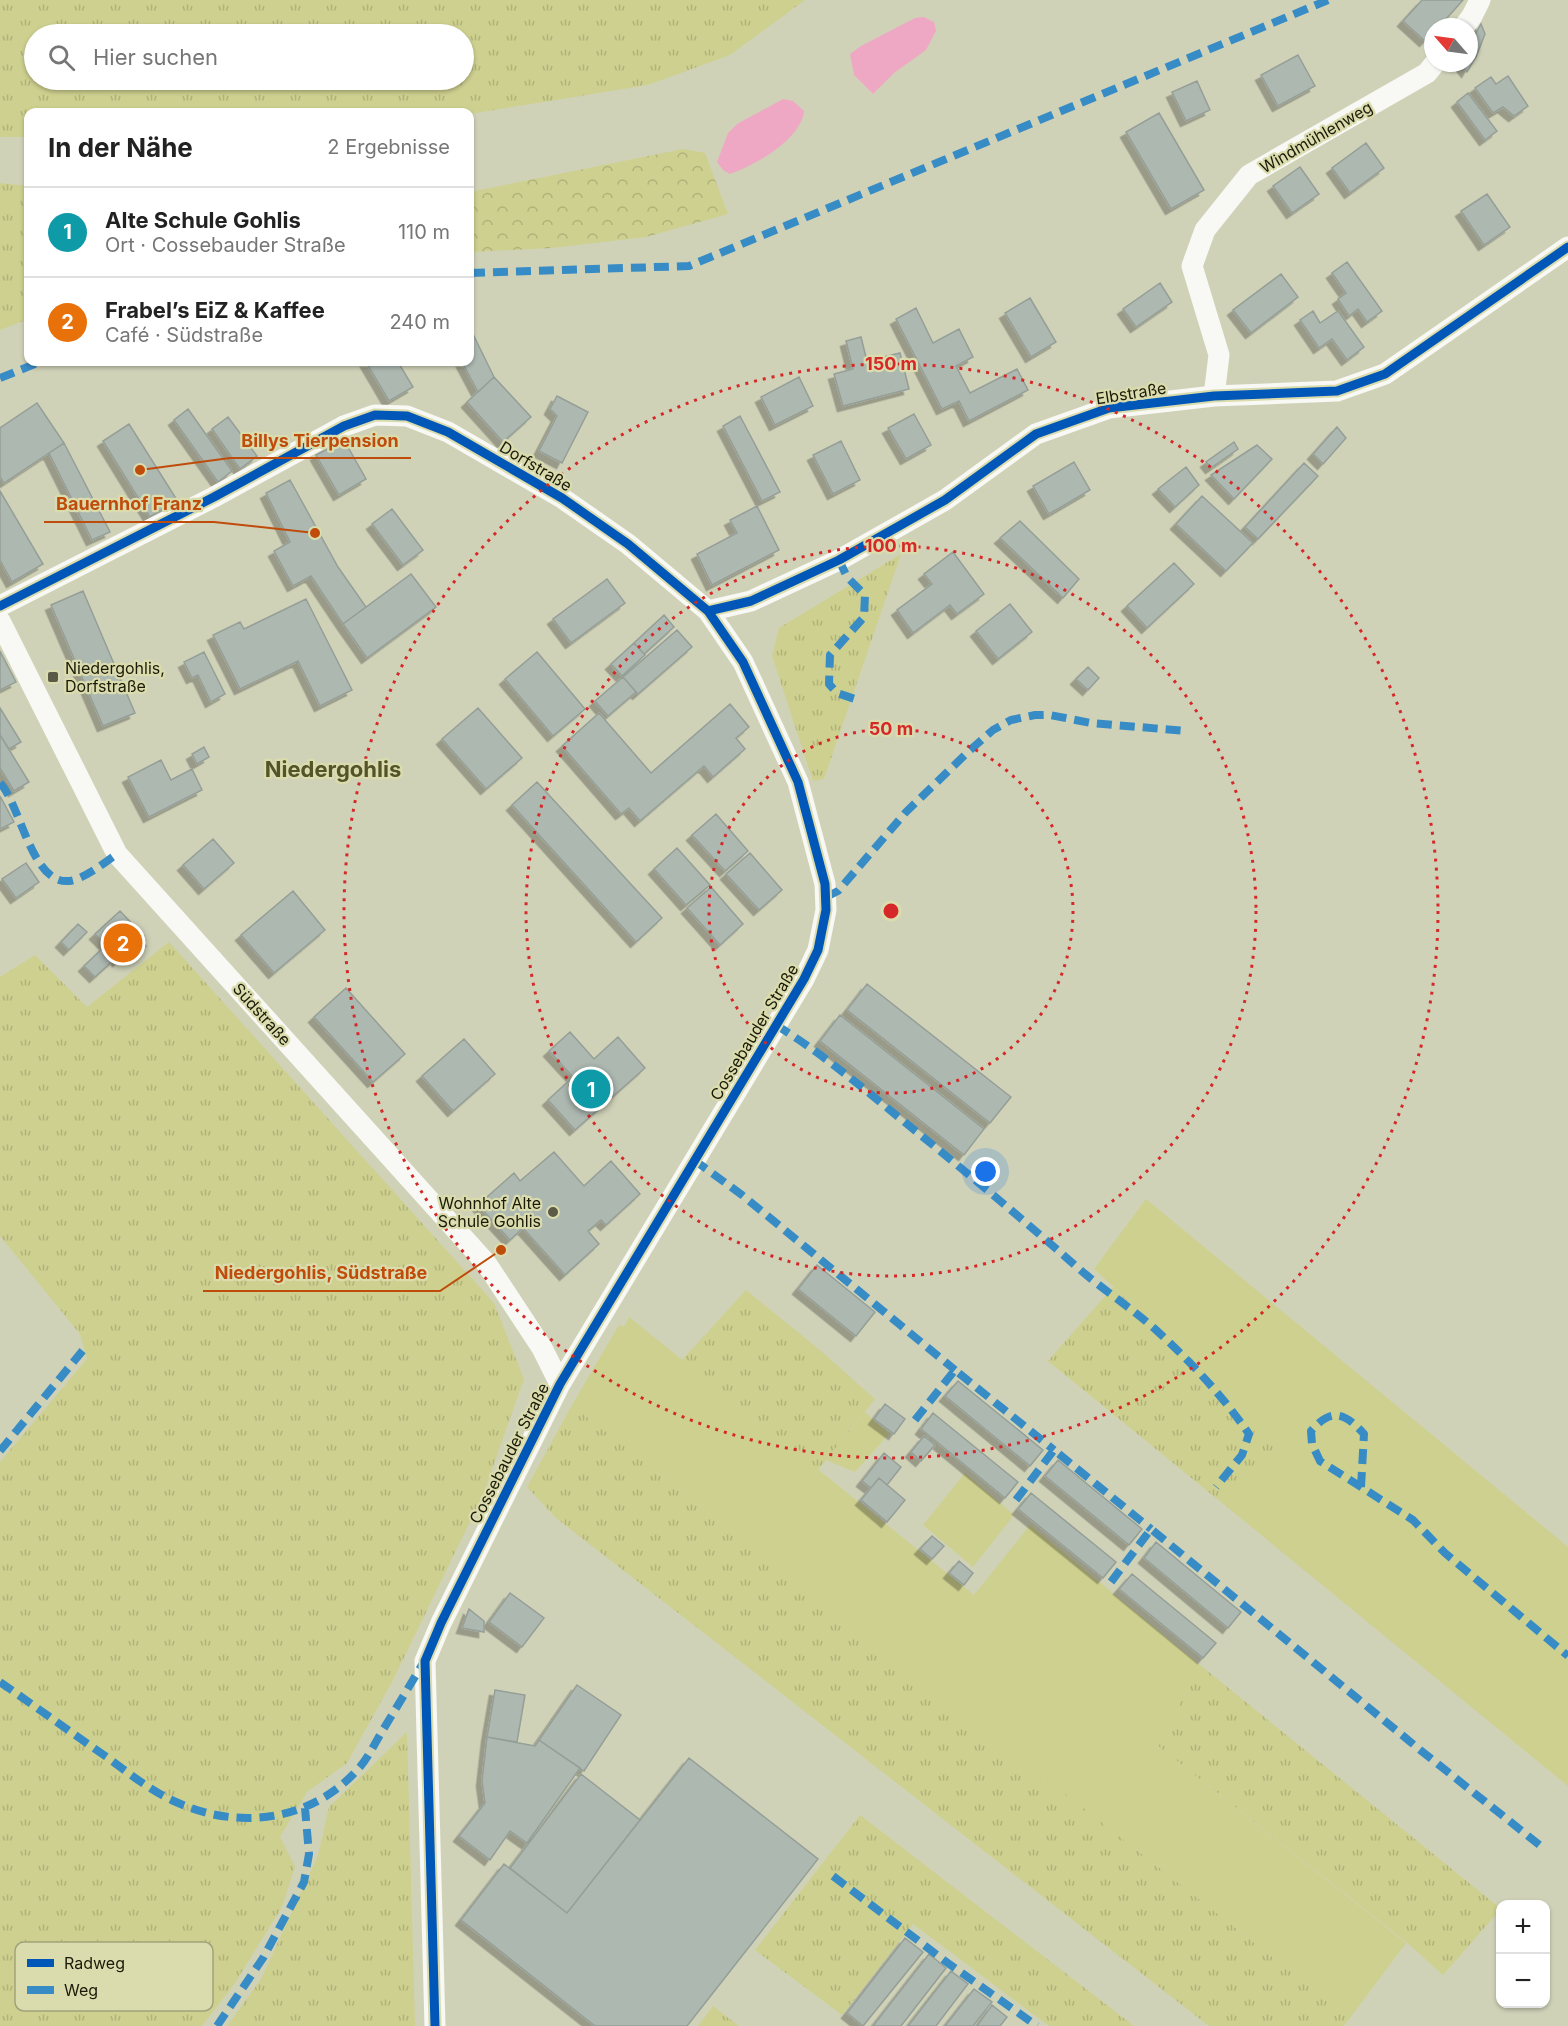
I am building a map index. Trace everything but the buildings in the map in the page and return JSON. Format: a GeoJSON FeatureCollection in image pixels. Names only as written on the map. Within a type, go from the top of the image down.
{"type":"FeatureCollection","features":[{"type":"Feature","properties":{"kind":"street"},"geometry":{"type":"LineString","coordinates":[[1471,18],[1480,0]]}},
{"type":"Feature","properties":{"kind":"street","name":"Windmühlenweg"},"geometry":{"type":"LineString","coordinates":[[1214,396],[1220,355],[1192,266],[1205,230],[1249,175],[1428,72]]}},
{"type":"Feature","properties":{"kind":"street","name":"Elbstraße"},"geometry":{"type":"LineString","coordinates":[[708,611],[751,601],[839,560],[945,500],[1036,434],[1109,408],[1214,396],[1337,391],[1385,374],[1568,247]]}},
{"type":"Feature","properties":{"kind":"street","name":"Dorfstraße"},"geometry":{"type":"LineString","coordinates":[[0,606],[195,507],[344,426],[375,415],[407,416],[448,432],[562,498],[628,544],[708,611],[743,662],[798,782],[825,884],[826,910],[818,950]]}},
{"type":"Feature","properties":{"kind":"street","name":"Südstraße"},"geometry":{"type":"LineString","coordinates":[[0,621],[117,854],[486,1263],[542,1348],[560,1384]]}},
{"type":"Feature","properties":{"kind":"street","name":"Cossebauder Straße"},"geometry":{"type":"LineString","coordinates":[[435,2026],[424,1661],[560,1384],[804,979],[818,950]]}},
{"type":"Feature","properties":{"kind":"green space"},"geometry":{"type":"Polygon","coordinates":[[[0,0],[805,0],[730,55],[648,85],[474,113],[474,108],[24,108],[24,137],[0,137],[0,0]]]}},
{"type":"Feature","properties":{"kind":"green space"},"geometry":{"type":"Polygon","coordinates":[[[683,149],[705,153],[728,214],[646,237],[552,248],[474,252],[474,191],[683,149]]]}},
{"type":"Feature","properties":{"kind":"green space"},"geometry":{"type":"Polygon","coordinates":[[[0,183],[24,186],[24,321],[0,330],[0,183]]]}},
{"type":"Feature","properties":{"kind":"green space"},"geometry":{"type":"Polygon","coordinates":[[[901,554],[824,779],[813,781],[772,656],[779,628],[901,554]]]}},
{"type":"Feature","properties":{"kind":"green space"},"geometry":{"type":"Polygon","coordinates":[[[169,942],[494,1303],[524,1379],[483,1495],[393,1680],[347,1763],[307,1792],[280,1837],[295,1867],[282,1907],[235,1983],[202,2026],[0,2026],[0,1462],[87,1359],[80,1334],[0,1236],[0,977],[35,955],[87,1007],[169,942]]]}},
{"type":"Feature","properties":{"kind":"green space"},"geometry":{"type":"Polygon","coordinates":[[[1146,1199],[1568,1547],[1568,1786],[1227,1507],[1279,1442],[1094,1269],[1146,1199]]]}},
{"type":"Feature","properties":{"kind":"green space"},"geometry":{"type":"Polygon","coordinates":[[[1113,1287],[1279,1442],[1227,1507],[1048,1361],[1113,1287]]]}},
{"type":"Feature","properties":{"kind":"green space"},"geometry":{"type":"Polygon","coordinates":[[[746,1290],[821,1351],[875,1399],[818,1470],[682,1360],[746,1290]]]}},
{"type":"Feature","properties":{"kind":"green space"},"geometry":{"type":"Polygon","coordinates":[[[629,1317],[974,1595],[1030,1525],[1200,1665],[1158,1746],[1406,1943],[1350,2018],[572,1405],[619,1325],[624,1327],[629,1317]]]}},
{"type":"Feature","properties":{"kind":"green space"},"geometry":{"type":"Polygon","coordinates":[[[572,1405],[1350,2018],[1345,2026],[1209,2026],[556,1518],[527,1487],[572,1405]]]}},
{"type":"Feature","properties":{"kind":"green space"},"geometry":{"type":"Polygon","coordinates":[[[865,1412],[889,1434],[855,1472],[826,1460],[865,1412]]]}},
{"type":"Feature","properties":{"kind":"green space"},"geometry":{"type":"Polygon","coordinates":[[[965,1473],[1014,1515],[973,1567],[923,1525],[965,1473]]]}},
{"type":"Feature","properties":{"kind":"green space"},"geometry":{"type":"Polygon","coordinates":[[[1200,1665],[1496,1905],[1496,1915],[1443,1975],[1406,1942],[1158,1746],[1200,1665]]]}},
{"type":"Feature","properties":{"kind":"green space"},"geometry":{"type":"Polygon","coordinates":[[[407,1732],[415,2026],[227,2026],[261,1979],[318,1855],[329,1807],[407,1732]]]}},
{"type":"Feature","properties":{"kind":"green space"},"geometry":{"type":"Polygon","coordinates":[[[860,1815],[1134,2026],[1049,2026],[913,1924],[842,2015],[755,1950],[860,1815]]]}},
{"type":"Feature","properties":{"kind":"green space"},"geometry":{"type":"Polygon","coordinates":[[[713,2006],[739,2026],[698,2026],[713,2006]]]}},
{"type":"Feature","properties":{"kind":"shaded area"},"geometry":{"type":"Polygon","coordinates":[[[924,17],[934,22],[936,31],[926,50],[894,73],[873,94],[854,75],[850,54],[915,18],[924,17]]]}},
{"type":"Feature","properties":{"kind":"shaded area"},"geometry":{"type":"Polygon","coordinates":[[[783,99],[793,101],[804,111],[795,132],[764,158],[730,174],[723,170],[717,162],[728,133],[737,124],[783,99]]]}},
{"type":"Feature","properties":{"kind":"marked path"},"geometry":{"type":"LineString","coordinates":[[474,273],[689,266],[1328,0]]}},
{"type":"Feature","properties":{"kind":"marked path"},"geometry":{"type":"LineString","coordinates":[[0,378],[30,366]]}},
{"type":"Feature","properties":{"kind":"marked path"},"geometry":{"type":"LineString","coordinates":[[839,560],[847,577],[865,595],[864,617],[830,655],[829,684],[837,693],[855,699]]}},
{"type":"Feature","properties":{"kind":"marked path"},"geometry":{"type":"LineString","coordinates":[[826,897],[838,891],[906,812],[969,751],[993,730],[1011,720],[1035,715],[1050,715],[1091,723],[1186,731]]}},
{"type":"Feature","properties":{"kind":"marked path"},"geometry":{"type":"LineString","coordinates":[[0,783],[8,794],[30,846],[39,862],[50,874],[62,881],[77,879],[117,854]]}},
{"type":"Feature","properties":{"kind":"marked path"},"geometry":{"type":"LineString","coordinates":[[776,1025],[827,1060],[928,1141],[1145,1321],[1193,1366],[1217,1392],[1249,1434],[1242,1455],[1216,1487]]}},
{"type":"Feature","properties":{"kind":"marked path"},"geometry":{"type":"LineString","coordinates":[[694,1160],[742,1195],[955,1370]]}},
{"type":"Feature","properties":{"kind":"marked path"},"geometry":{"type":"LineString","coordinates":[[0,1451],[84,1349]]}},
{"type":"Feature","properties":{"kind":"marked path"},"geometry":{"type":"LineString","coordinates":[[915,1420],[955,1370],[1054,1450]]}},
{"type":"Feature","properties":{"kind":"marked path"},"geometry":{"type":"LineString","coordinates":[[1361,1487],[1364,1434],[1344,1417],[1325,1418],[1311,1431],[1312,1444],[1320,1461],[1413,1520],[1445,1553],[1568,1656]]}},
{"type":"Feature","properties":{"kind":"marked path"},"geometry":{"type":"LineString","coordinates":[[1016,1500],[1054,1450],[1151,1529]]}},
{"type":"Feature","properties":{"kind":"marked path"},"geometry":{"type":"LineString","coordinates":[[1111,1582],[1151,1529],[1542,1847]]}},
{"type":"Feature","properties":{"kind":"marked path"},"geometry":{"type":"LineString","coordinates":[[0,1682],[167,1798],[200,1811],[249,1818],[274,1816],[297,1810],[320,1800],[341,1786],[365,1760],[423,1663]]}},
{"type":"Feature","properties":{"kind":"marked path"},"geometry":{"type":"LineString","coordinates":[[217,2026],[263,1958],[304,1882],[309,1854],[305,1808]]}},
{"type":"Feature","properties":{"kind":"marked path"},"geometry":{"type":"LineString","coordinates":[[833,1876],[945,1961],[1037,2026]]}},
{"type":"Feature","properties":{"kind":"cycle path"},"geometry":{"type":"LineString","coordinates":[[708,611],[751,601],[839,560],[945,500],[1036,434],[1109,408],[1214,396],[1337,391],[1385,374],[1568,247]]}},
{"type":"Feature","properties":{"kind":"cycle path"},"geometry":{"type":"LineString","coordinates":[[0,606],[214,497],[344,426],[375,415],[407,416],[448,432],[562,498],[628,544],[708,611],[743,662],[798,782],[825,884],[826,910],[818,950],[804,979],[560,1384],[441,1623],[425,1661],[435,2026]]}},
{"type":"Feature","properties":{"kind":"place","name":"Billys Tierpension"},"geometry":{"type":"Point","coordinates":[140,470]}},
{"type":"Feature","properties":{"kind":"place","name":"Bauernhof Franz"},"geometry":{"type":"Point","coordinates":[315,533]}},
{"type":"Feature","properties":{"kind":"place","name":"Niedergohlis, Dorfstraße"},"geometry":{"type":"Point","coordinates":[53,677]}},
{"type":"Feature","properties":{"kind":"place","name":"Frabel’s EiZ & Kaffee"},"geometry":{"type":"Point","coordinates":[123,943]}},
{"type":"Feature","properties":{"kind":"place","name":"Alte Schule Gohlis"},"geometry":{"type":"Point","coordinates":[591,1089]}},
{"type":"Feature","properties":{"kind":"place","name":"Wohnhof Alte Schule Gohlis"},"geometry":{"type":"Point","coordinates":[553,1212]}},
{"type":"Feature","properties":{"kind":"place","name":"Niedergohlis, Südstraße"},"geometry":{"type":"Point","coordinates":[501,1250]}},
{"type":"Feature","properties":{"kind":"district","name":"Niedergohlis"},"geometry":{"type":"Point","coordinates":[333,769]}}]}
